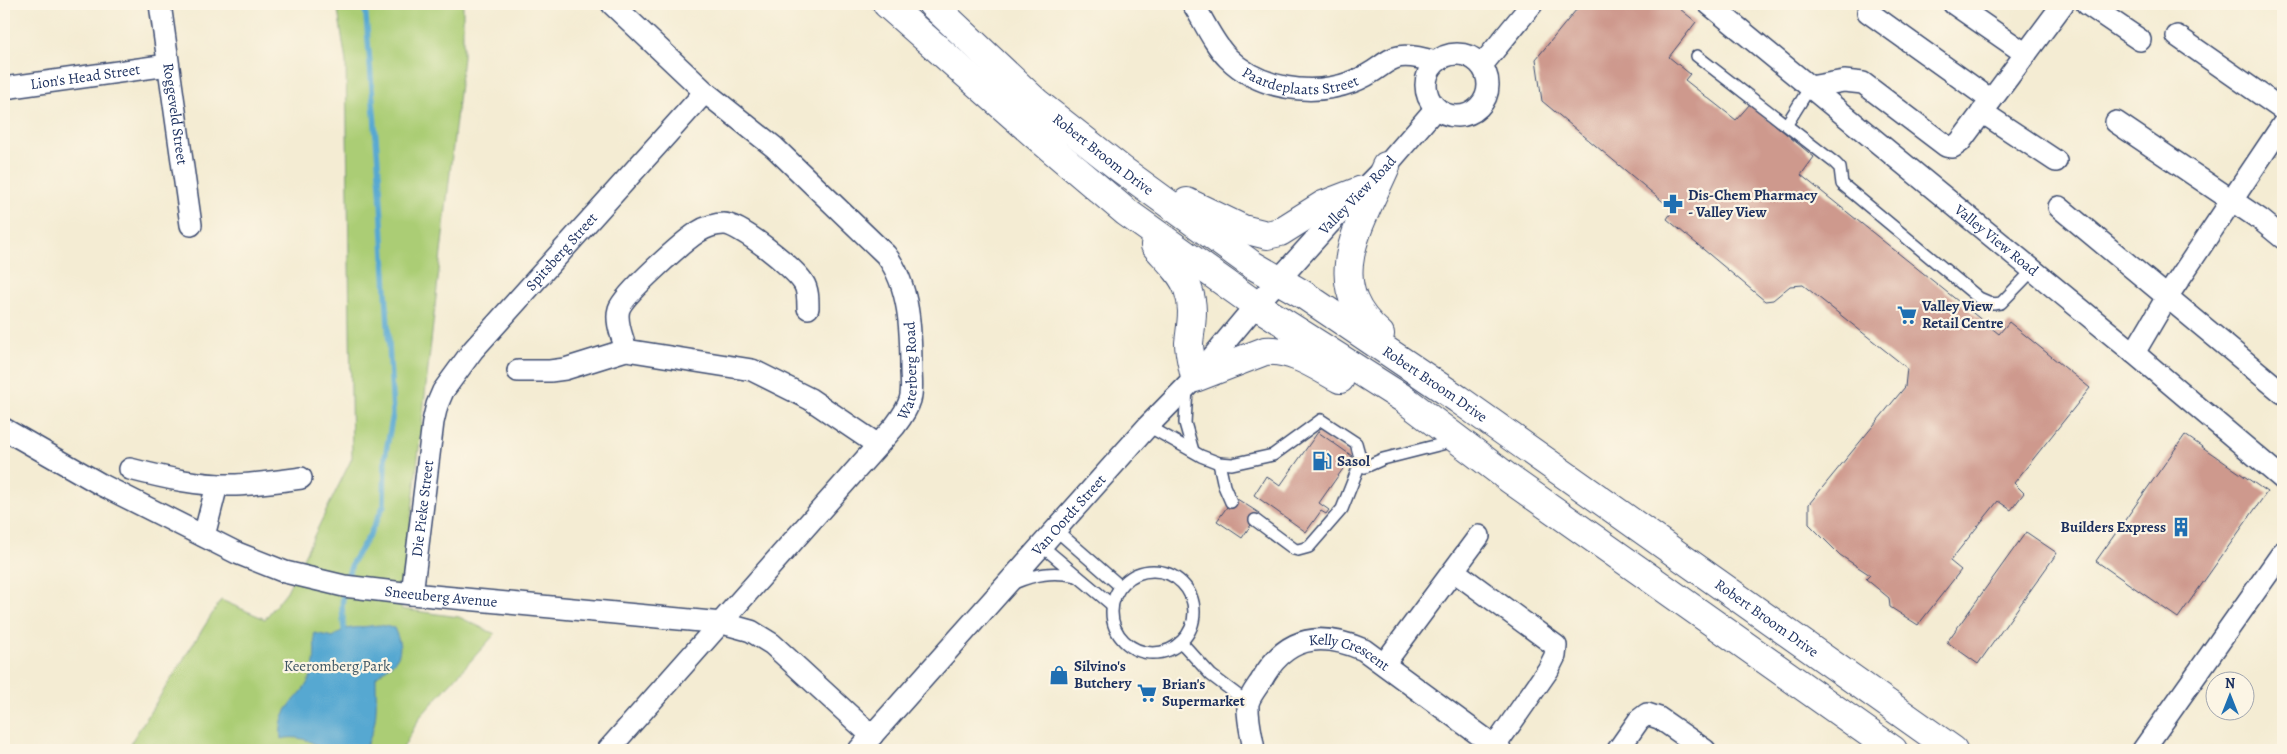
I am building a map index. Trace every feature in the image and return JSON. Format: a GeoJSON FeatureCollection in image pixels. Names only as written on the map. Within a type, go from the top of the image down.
{"type":"FeatureCollection","features":[{"type":"Feature","properties":{"kind":"street","name":"Roggeveld Street"},"geometry":{"type":"LineString","coordinates":[[160,4],[191,225]]}},
{"type":"Feature","properties":{"kind":"street","name":"Waterberg Road"},"geometry":{"type":"LineString","coordinates":[[608,750],[902,417],[911,396],[908,316],[904,292],[893,264],[774,147],[705,92],[612,4]]}},
{"type":"Feature","properties":{"kind":"street","name":"Robert Broom Drive"},"geometry":{"type":"LineString","coordinates":[[887,4],[1034,134],[1126,212],[1256,305],[1404,400],[1456,440],[1893,750]]}},
{"type":"Feature","properties":{"kind":"street","name":"Robert Broom Drive"},"geometry":{"type":"LineString","coordinates":[[932,4],[1036,102],[1121,169],[1251,264],[1301,292],[1458,399],[1952,749]]}},
{"type":"Feature","properties":{"kind":"street","name":"Paardeplaats Street"},"geometry":{"type":"LineString","coordinates":[[1193,4],[1228,58],[1245,72],[1264,82],[1299,89],[1320,89],[1354,81],[1398,56],[1413,55],[1435,62]]}},
{"type":"Feature","properties":{"kind":"street"},"geometry":{"type":"LineString","coordinates":[[1482,65],[1532,4]]}},
{"type":"Feature","properties":{"kind":"street","name":"Valley View Road"},"geometry":{"type":"LineString","coordinates":[[1709,4],[2134,353],[2283,480]]}},
{"type":"Feature","properties":{"kind":"street"},"geometry":{"type":"LineString","coordinates":[[1954,4],[2026,54]]}},
{"type":"Feature","properties":{"kind":"street"},"geometry":{"type":"LineString","coordinates":[[1810,87],[1844,81],[1863,83],[1950,147],[1960,142],[2063,4]]}},
{"type":"Feature","properties":{"kind":"street"},"geometry":{"type":"LineString","coordinates":[[2087,4],[2140,40]]}},
{"type":"Feature","properties":{"kind":"street"},"geometry":{"type":"LineString","coordinates":[[1868,12],[2056,161]]}},
{"type":"Feature","properties":{"kind":"street"},"geometry":{"type":"LineString","coordinates":[[2177,36],[2283,110]]}},
{"type":"Feature","properties":{"kind":"street"},"geometry":{"type":"LineString","coordinates":[[1464,54],[1482,65],[1488,84],[1482,104],[1474,111],[1460,116],[1444,114],[1436,108],[1426,90],[1429,70],[1435,62],[1444,56],[1464,54]]}},
{"type":"Feature","properties":{"kind":"street","name":"Lion's Head Street"},"geometry":{"type":"LineString","coordinates":[[4,88],[168,65]]}},
{"type":"Feature","properties":{"kind":"street","name":"Spitsberg Street"},"geometry":{"type":"LineString","coordinates":[[433,422],[443,391],[474,350],[705,92]]}},
{"type":"Feature","properties":{"kind":"street","name":"Valley View Road"},"geometry":{"type":"LineString","coordinates":[[1279,281],[1329,224],[1386,166],[1436,108]]}},
{"type":"Feature","properties":{"kind":"street"},"geometry":{"type":"LineString","coordinates":[[2116,122],[2231,200],[2283,238]]}},
{"type":"Feature","properties":{"kind":"street"},"geometry":{"type":"LineString","coordinates":[[2134,353],[2231,200],[2283,124]]}},
{"type":"Feature","properties":{"kind":"street"},"geometry":{"type":"LineString","coordinates":[[1386,166],[1350,249],[1348,281],[1353,303],[1375,330],[1458,399]]}},
{"type":"Feature","properties":{"kind":"street"},"geometry":{"type":"LineString","coordinates":[[1121,169],[1243,229],[1263,235],[1274,234],[1323,205],[1362,190]]}},
{"type":"Feature","properties":{"kind":"street"},"geometry":{"type":"LineString","coordinates":[[2059,207],[2283,393]]}},
{"type":"Feature","properties":{"kind":"street"},"geometry":{"type":"LineString","coordinates":[[1126,212],[1177,271],[1188,288],[1192,303],[1193,325],[1189,344],[1191,382],[1259,353],[1277,350],[1294,355],[1342,380],[1404,400]]}},
{"type":"Feature","properties":{"kind":"street"},"geometry":{"type":"LineString","coordinates":[[626,350],[618,316],[625,300],[691,237],[699,231],[716,226],[730,225],[742,230],[804,282],[808,294],[808,308]]}},
{"type":"Feature","properties":{"kind":"street","name":"Van Oordt Street"},"geometry":{"type":"LineString","coordinates":[[866,743],[1148,426],[1191,382],[1256,305],[1279,281]]}},
{"type":"Feature","properties":{"kind":"street"},"geometry":{"type":"LineString","coordinates":[[518,371],[565,369],[626,350],[757,371],[810,399],[878,445]]}},
{"type":"Feature","properties":{"kind":"street","name":"Die Pieke Street"},"geometry":{"type":"LineString","coordinates":[[412,594],[433,422]]}},
{"type":"Feature","properties":{"kind":"street","name":"Sneeuberg Avenue"},"geometry":{"type":"LineString","coordinates":[[4,429],[45,454],[204,536],[285,572],[344,586],[412,594],[722,622],[752,631],[772,644],[866,743]]}},
{"type":"Feature","properties":{"kind":"street"},"geometry":{"type":"LineString","coordinates":[[130,469],[175,480],[217,485],[265,483],[301,478]]}},
{"type":"Feature","properties":{"kind":"street"},"geometry":{"type":"LineString","coordinates":[[204,536],[217,485]]}},
{"type":"Feature","properties":{"kind":"street"},"geometry":{"type":"LineString","coordinates":[[1384,664],[1479,536]]}},
{"type":"Feature","properties":{"kind":"street"},"geometry":{"type":"LineString","coordinates":[[2143,750],[2283,552]]}},
{"type":"Feature","properties":{"kind":"street"},"geometry":{"type":"LineString","coordinates":[[1454,571],[1555,643],[1557,647],[1554,660],[1498,748]]}},
{"type":"Feature","properties":{"kind":"street","name":"Kelly Crescent"},"geometry":{"type":"LineString","coordinates":[[1248,703],[1269,665],[1288,649],[1310,640],[1328,638],[1346,642],[1364,650],[1498,748]]}},
{"type":"Feature","properties":{"kind":"street"},"geometry":{"type":"LineString","coordinates":[[1248,703],[1254,750]]}},
{"type":"Feature","properties":{"kind":"street"},"geometry":{"type":"LineString","coordinates":[[1618,750],[1639,720],[1644,715],[1650,714],[1705,750]]}},
{"type":"Feature","properties":{"kind":"lane"},"geometry":{"type":"LineString","coordinates":[[1697,56],[1835,163],[1840,168],[1842,184],[1979,298],[1993,304],[2001,303],[2033,270]]}},
{"type":"Feature","properties":{"kind":"lane"},"geometry":{"type":"LineString","coordinates":[[1787,124],[1810,87]]}},
{"type":"Feature","properties":{"kind":"lane"},"geometry":{"type":"LineString","coordinates":[[1191,382],[1185,422],[1193,451]]}},
{"type":"Feature","properties":{"kind":"lane"},"geometry":{"type":"LineString","coordinates":[[1148,426],[1219,463],[1249,461],[1273,454],[1321,420],[1356,443],[1360,461],[1342,509],[1309,547],[1294,549],[1255,520]]}},
{"type":"Feature","properties":{"kind":"lane"},"geometry":{"type":"LineString","coordinates":[[1360,461],[1367,467],[1383,459],[1456,440]]}},
{"type":"Feature","properties":{"kind":"lane"},"geometry":{"type":"LineString","coordinates":[[1219,463],[1224,486],[1231,502]]}},
{"type":"Feature","properties":{"kind":"lane"},"geometry":{"type":"LineString","coordinates":[[1056,530],[1120,586]]}},
{"type":"Feature","properties":{"kind":"lane"},"geometry":{"type":"LineString","coordinates":[[1042,546],[1112,605]]}},
{"type":"Feature","properties":{"kind":"lane"},"geometry":{"type":"LineString","coordinates":[[1148,571],[1162,572],[1173,576],[1183,584],[1190,595],[1194,607],[1193,620],[1189,632],[1181,642],[1158,653],[1146,652],[1133,648],[1123,641],[1116,631],[1112,619],[1112,605],[1120,586],[1136,574],[1148,571]]}},
{"type":"Feature","properties":{"kind":"lane"},"geometry":{"type":"LineString","coordinates":[[1006,586],[1044,574],[1062,573],[1078,576]]}},
{"type":"Feature","properties":{"kind":"lane"},"geometry":{"type":"LineString","coordinates":[[1181,642],[1211,675],[1248,703]]}},
{"type":"Feature","properties":{"kind":"green space","name":"Keeromberg Park"},"geometry":{"type":"Polygon","coordinates":[[[337,4],[463,4],[463,57],[401,609],[459,617],[495,634],[420,717],[402,750],[126,750],[221,600],[265,619],[287,591],[352,458],[346,62],[337,4]]]}},
{"type":"Feature","properties":{"kind":"water"},"geometry":{"type":"Polygon","coordinates":[[[379,625],[394,628],[398,637],[400,651],[398,657],[390,666],[376,677],[374,723],[369,741],[364,750],[323,750],[304,739],[281,739],[281,727],[286,711],[305,687],[312,673],[315,656],[314,633],[333,637],[344,629],[379,625]]]}},
{"type":"Feature","properties":{"kind":"building","name":"Valley View Retail Centre"},"geometry":{"type":"Polygon","coordinates":[[[1581,4],[1674,4],[1696,22],[1669,57],[1690,74],[1685,80],[1736,120],[1750,104],[1814,157],[1801,175],[1999,334],[2009,322],[2090,388],[2014,483],[2024,493],[2011,510],[1998,501],[1950,561],[1961,570],[1918,625],[1890,607],[1889,598],[1866,579],[1870,575],[1840,555],[1809,524],[1809,504],[1905,387],[1907,368],[1803,285],[1790,286],[1773,300],[1765,301],[1667,219],[1673,210],[1542,101],[1536,59],[1581,4]]]}},
{"type":"Feature","properties":{"kind":"building"},"geometry":{"type":"Polygon","coordinates":[[[1318,432],[1352,456],[1319,503],[1329,510],[1326,514],[1321,511],[1306,532],[1254,495],[1266,476],[1280,486],[1318,432]]]}},
{"type":"Feature","properties":{"kind":"building","name":"Builders Express"},"geometry":{"type":"Polygon","coordinates":[[[2185,435],[2267,492],[2178,618],[2096,561],[2185,435]]]}},
{"type":"Feature","properties":{"kind":"building"},"geometry":{"type":"Polygon","coordinates":[[[1234,497],[1259,513],[1242,538],[1217,521],[1234,497]]]}},
{"type":"Feature","properties":{"kind":"building"},"geometry":{"type":"Polygon","coordinates":[[[2026,532],[2057,553],[1978,664],[1947,642],[2026,532]]]}},
{"type":"Feature","properties":{"kind":"waterway"},"geometry":{"type":"LineString","coordinates":[[344,629],[342,607],[344,586],[353,561],[369,536],[384,505],[385,457],[393,414],[380,186],[365,4]]}},
{"type":"Feature","properties":{"kind":"place","name":"Dis-Chem Pharmacy - Valley View"},"geometry":{"type":"Point","coordinates":[1673,204]}},
{"type":"Feature","properties":{"kind":"place","name":"Valley View Retail Centre"},"geometry":{"type":"Point","coordinates":[1907,315]}},
{"type":"Feature","properties":{"kind":"place","name":"Sasol"},"geometry":{"type":"Point","coordinates":[1322,461]}},
{"type":"Feature","properties":{"kind":"place","name":"Builders Express"},"geometry":{"type":"Point","coordinates":[2181,527]}},
{"type":"Feature","properties":{"kind":"place","name":"Silvino's Butchery"},"geometry":{"type":"Point","coordinates":[1059,675]}},
{"type":"Feature","properties":{"kind":"place","name":"Brian's Supermarket"},"geometry":{"type":"Point","coordinates":[1147,693]}}]}
